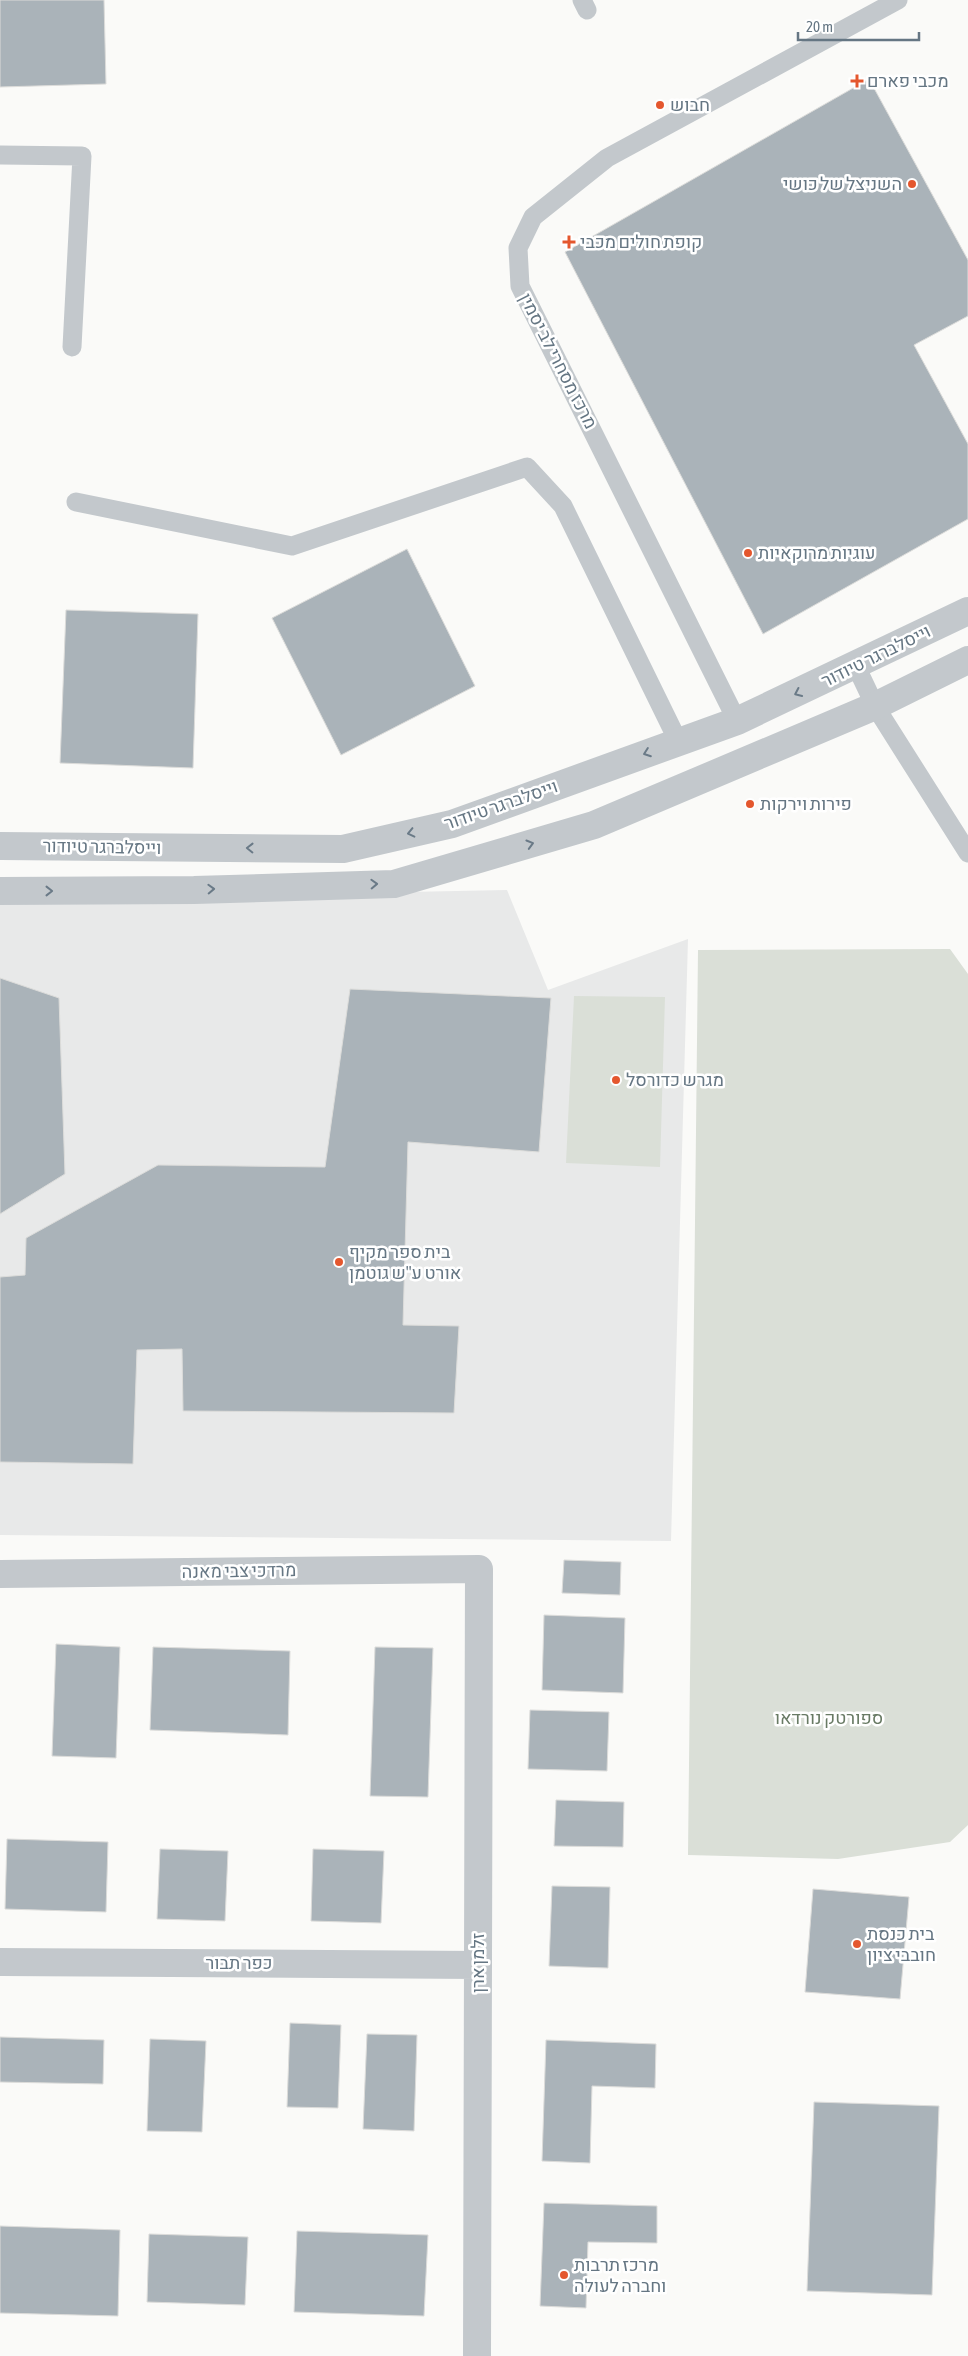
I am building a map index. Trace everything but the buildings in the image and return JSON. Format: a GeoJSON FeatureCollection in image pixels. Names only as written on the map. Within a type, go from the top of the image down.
{"type":"FeatureCollection","features":[{"type":"Feature","properties":{"kind":"street","name":"וייסלברגר טיודור"},"geometry":{"type":"LineString","coordinates":[[0,846],[343,849],[452,824],[737,721],[856,666],[968,611]]}},
{"type":"Feature","properties":{"kind":"street"},"geometry":{"type":"LineString","coordinates":[[0,891],[194,890],[394,884],[594,825],[875,706],[968,660]]}},
{"type":"Feature","properties":{"kind":"street","name":"מרדכי צבי מאנה"},"geometry":{"type":"LineString","coordinates":[[0,1574],[478,1569]]}},
{"type":"Feature","properties":{"kind":"street","name":"זלמן ארן"},"geometry":{"type":"LineString","coordinates":[[477,2356],[478,1569]]}},
{"type":"Feature","properties":{"kind":"street","name":"כפר תבור"},"geometry":{"type":"LineString","coordinates":[[0,1962],[478,1964]]}},
{"type":"Feature","properties":{"kind":"lane","name":"מרכז מסחרי לב יסמין"},"geometry":{"type":"LineString","coordinates":[[737,721],[520,286],[518,248],[534,217],[607,158],[898,0]]}},
{"type":"Feature","properties":{"kind":"lane"},"geometry":{"type":"LineString","coordinates":[[0,155],[82,156],[72,347]]}},
{"type":"Feature","properties":{"kind":"lane"},"geometry":{"type":"LineString","coordinates":[[76,502],[292,546],[526,467],[563,506],[678,741]]}},
{"type":"Feature","properties":{"kind":"lane"},"geometry":{"type":"LineString","coordinates":[[856,666],[875,706],[968,854]]}},
{"type":"Feature","properties":{"kind":"shaded area","name":"בית ספר מקיף אורט ע\"ש גוטמן"},"geometry":{"type":"Polygon","coordinates":[[[507,890],[548,990],[688,939],[671,1541],[0,1535],[0,900],[507,890]]]}},
{"type":"Feature","properties":{"kind":"green space","name":"ספורטק נורדאו"},"geometry":{"type":"Polygon","coordinates":[[[950,949],[968,974],[968,1825],[950,1842],[838,1859],[688,1855],[698,950],[950,949]]]}},
{"type":"Feature","properties":{"kind":"green space","name":"מגרש כדורסל"},"geometry":{"type":"Polygon","coordinates":[[[574,996],[665,997],[660,1167],[566,1163],[574,996]]]}},
{"type":"Feature","properties":{"kind":"place","name":"מכבי פארם"},"geometry":{"type":"Point","coordinates":[857,81]}},
{"type":"Feature","properties":{"kind":"place","name":"חבוש"},"geometry":{"type":"Point","coordinates":[660,105]}},
{"type":"Feature","properties":{"kind":"place","name":"השניצל של כושי"},"geometry":{"type":"Point","coordinates":[912,184]}},
{"type":"Feature","properties":{"kind":"place","name":"קופת חולים מכבי"},"geometry":{"type":"Point","coordinates":[569,242]}},
{"type":"Feature","properties":{"kind":"place","name":"עוגיות מרוקאיות"},"geometry":{"type":"Point","coordinates":[748,553]}},
{"type":"Feature","properties":{"kind":"place","name":"פירות וירקות"},"geometry":{"type":"Point","coordinates":[750,804]}},
{"type":"Feature","properties":{"kind":"place","name":"מגרש כדורסל"},"geometry":{"type":"Point","coordinates":[616,1080]}},
{"type":"Feature","properties":{"kind":"place","name":"בית ספר מקיף אורט ע\"ש גוטמן"},"geometry":{"type":"Point","coordinates":[339,1262]}},
{"type":"Feature","properties":{"kind":"place","name":"בית כנסת חובבי ציון"},"geometry":{"type":"Point","coordinates":[857,1944]}},
{"type":"Feature","properties":{"kind":"place","name":"מרכז תרבות וחברה לעולה"},"geometry":{"type":"Point","coordinates":[564,2275]}}]}
